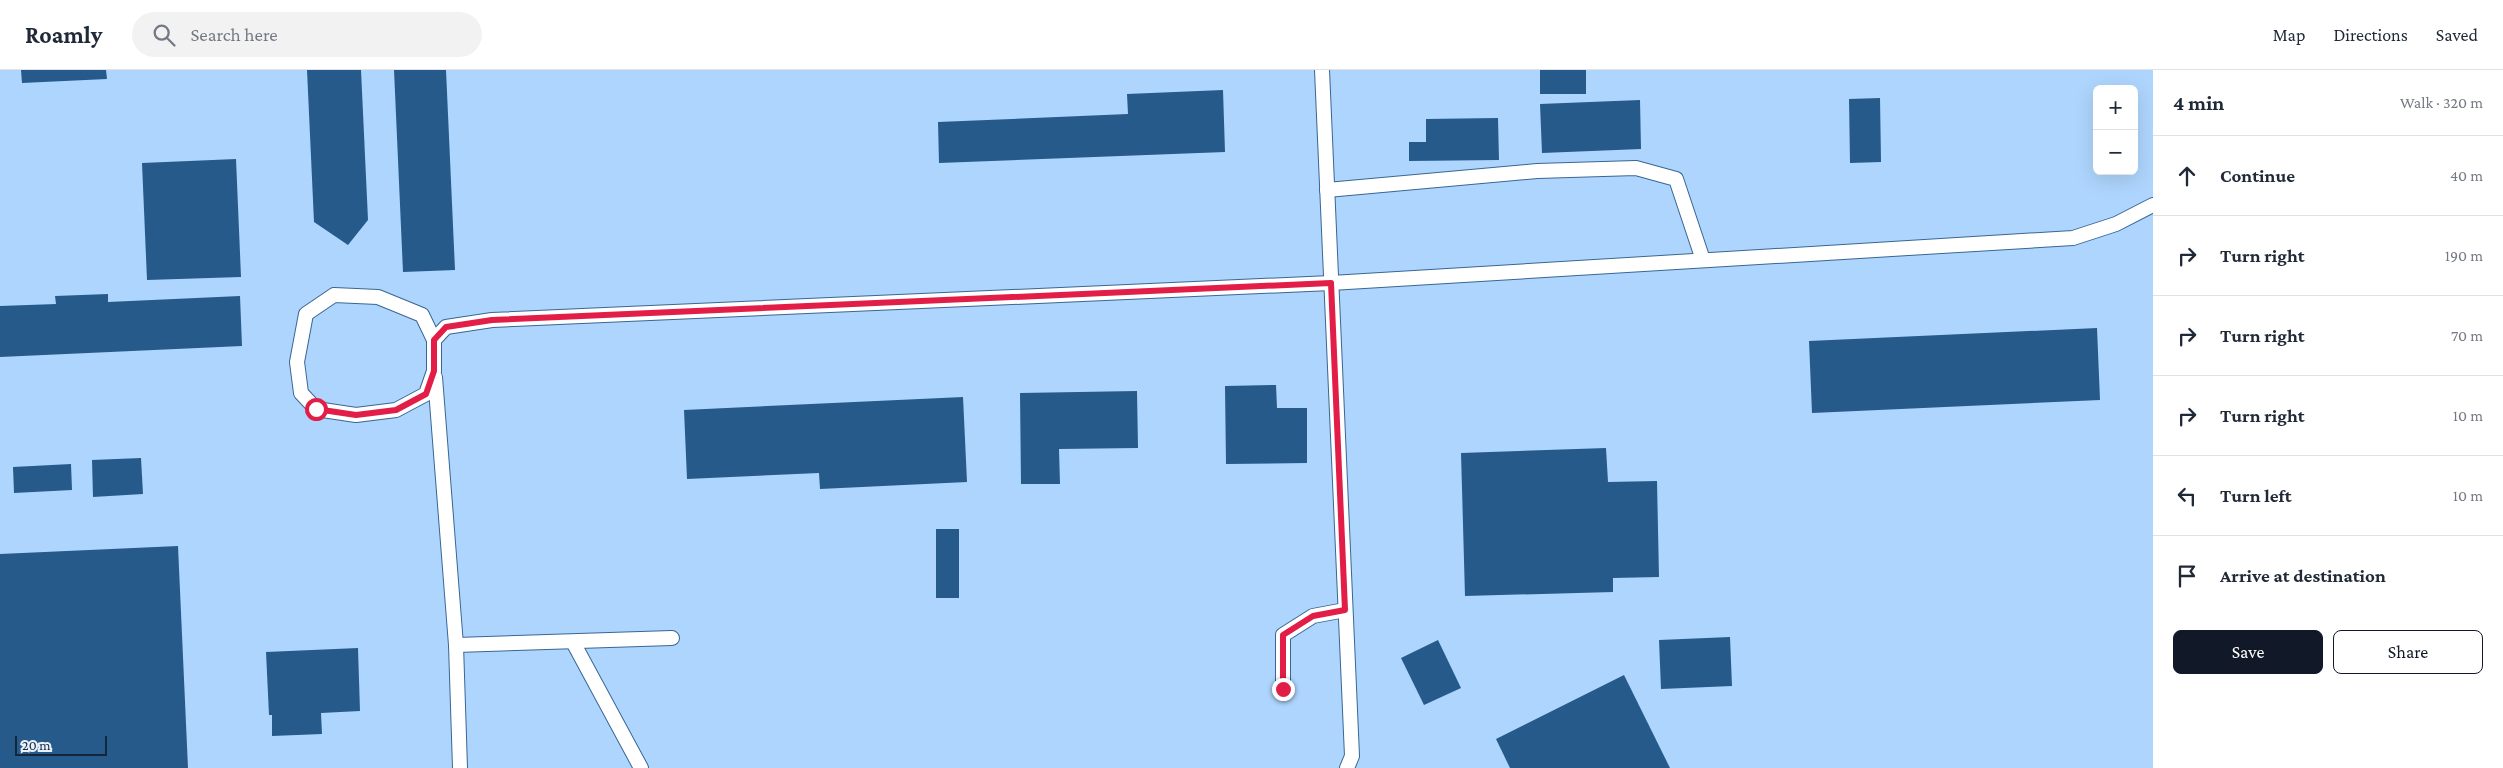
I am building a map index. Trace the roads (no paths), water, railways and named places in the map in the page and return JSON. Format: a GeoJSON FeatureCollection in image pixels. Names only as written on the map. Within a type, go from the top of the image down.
{"type":"FeatureCollection","features":[{"type":"Feature","properties":{"kind":"lane"},"geometry":{"type":"LineString","coordinates":[[1322,70],[1352,756],[1348,768]]}},
{"type":"Feature","properties":{"kind":"lane"},"geometry":{"type":"LineString","coordinates":[[1327,190],[1536,171],[1636,168],[1676,179],[1703,260]]}},
{"type":"Feature","properties":{"kind":"lane"},"geometry":{"type":"LineString","coordinates":[[434,340],[446,327],[492,320],[1331,283],[2073,238],[2116,224],[2153,205]]}},
{"type":"Feature","properties":{"kind":"lane"},"geometry":{"type":"LineString","coordinates":[[434,371],[426,394],[396,410],[356,415],[316,409],[301,393],[297,362],[306,314],[334,295],[378,298],[422,315],[434,340],[434,371],[456,645],[460,768]]}},
{"type":"Feature","properties":{"kind":"lane"},"geometry":{"type":"LineString","coordinates":[[1283,689],[1283,635],[1313,616],[1345,610]]}},
{"type":"Feature","properties":{"kind":"lane"},"geometry":{"type":"LineString","coordinates":[[456,645],[672,638]]}},
{"type":"Feature","properties":{"kind":"lane"},"geometry":{"type":"LineString","coordinates":[[573,642],[641,768]]}}]}
